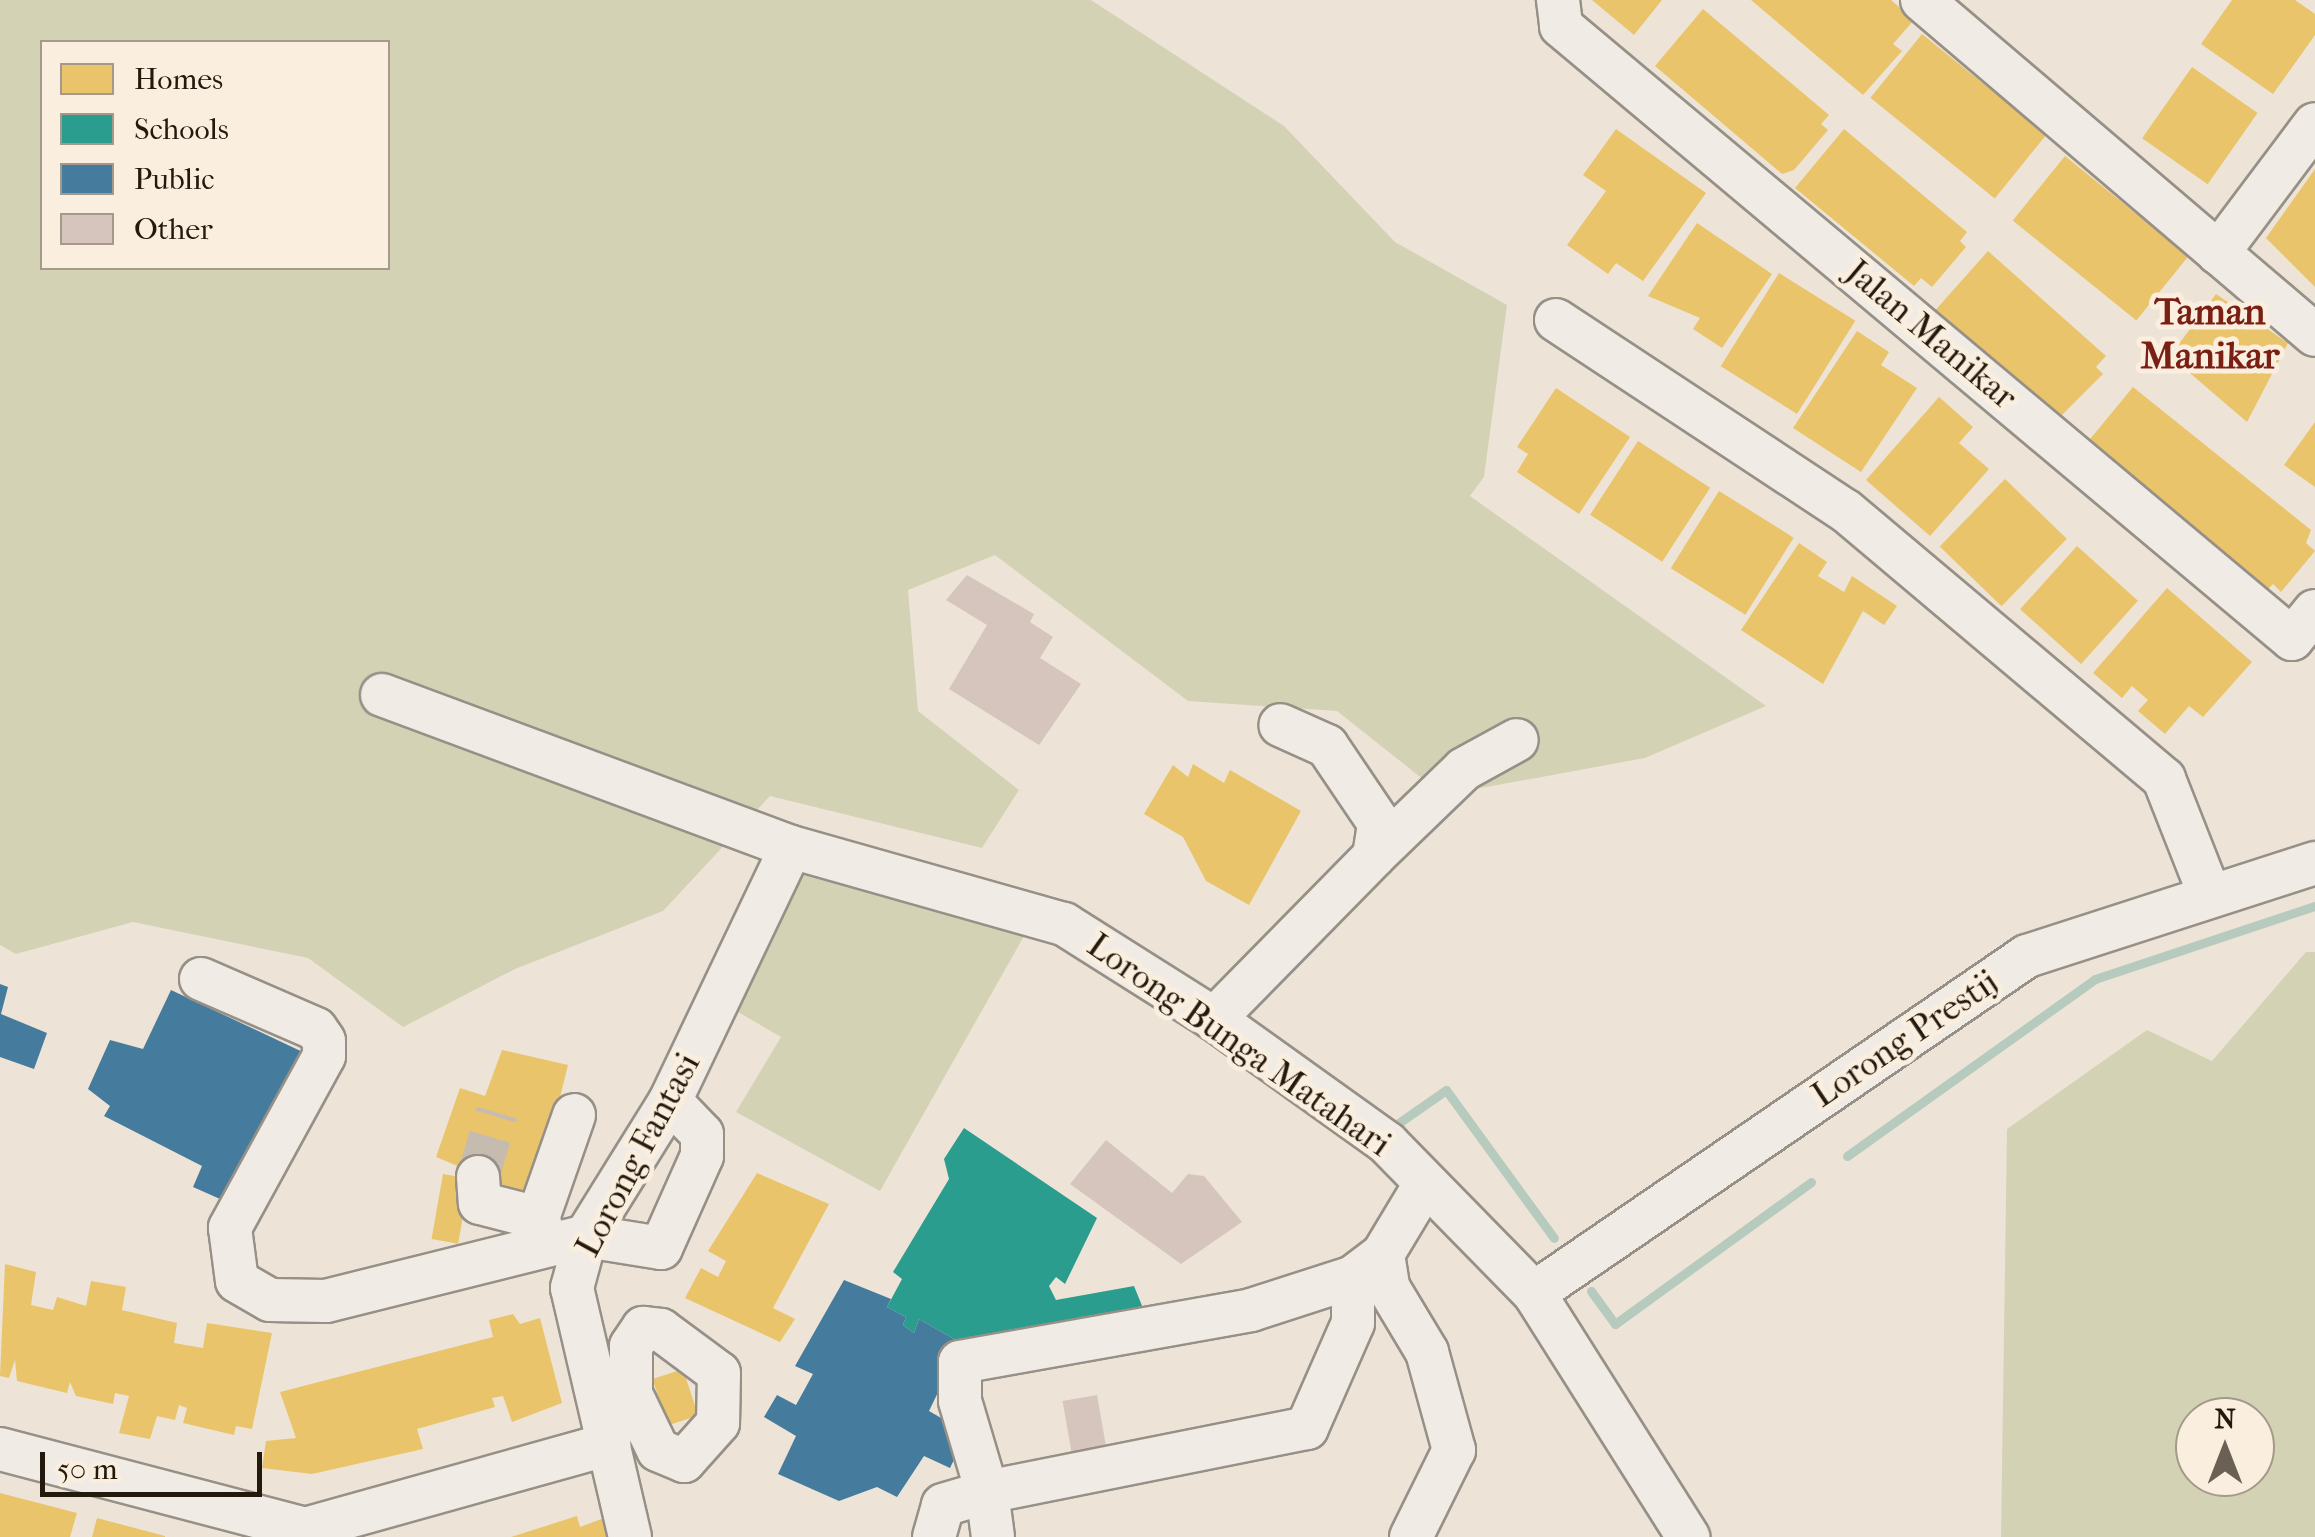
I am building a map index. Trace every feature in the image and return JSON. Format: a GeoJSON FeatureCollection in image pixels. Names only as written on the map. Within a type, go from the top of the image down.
{"type":"FeatureCollection","features":[{"type":"Feature","properties":{"kind":"street","name":"Jalan Manikar"},"geometry":{"type":"LineString","coordinates":[[1558,0],[1561,26],[2292,640],[2315,611]]}},
{"type":"Feature","properties":{"kind":"street"},"geometry":{"type":"LineString","coordinates":[[1922,0],[2315,336]]}},
{"type":"Feature","properties":{"kind":"street"},"geometry":{"type":"LineString","coordinates":[[2218,253],[2315,124]]}},
{"type":"Feature","properties":{"kind":"street"},"geometry":{"type":"LineString","coordinates":[[1556,320],[1846,511],[2164,779],[2210,896]]}},
{"type":"Feature","properties":{"kind":"street","name":"Lorong Bunga Matahari"},"geometry":{"type":"LineString","coordinates":[[382,695],[791,847],[1064,924],[1214,1019],[1386,1143],[1534,1293],[1688,1537]]}},
{"type":"Feature","properties":{"kind":"street"},"geometry":{"type":"LineString","coordinates":[[1280,726],[1327,746],[1379,823],[1374,856]]}},
{"type":"Feature","properties":{"kind":"street"},"geometry":{"type":"LineString","coordinates":[[1214,1019],[1464,769],[1517,740]]}},
{"type":"Feature","properties":{"kind":"street","name":"Lorong Fantasi"},"geometry":{"type":"LineString","coordinates":[[630,1537],[609,1444],[611,1381],[572,1288],[557,1232],[670,1101],[791,847]]}},
{"type":"Feature","properties":{"kind":"street","name":"Lorong Prestij"},"geometry":{"type":"LineString","coordinates":[[1534,1293],[2027,956],[2315,863]]}},
{"type":"Feature","properties":{"kind":"street"},"geometry":{"type":"LineString","coordinates":[[201,979],[316,1028],[324,1042],[324,1056],[230,1228],[237,1281],[270,1300],[326,1300],[557,1232]]}},
{"type":"Feature","properties":{"kind":"street"},"geometry":{"type":"LineString","coordinates":[[478,1177],[480,1203],[557,1232],[661,1248],[702,1156],[702,1134],[670,1101]]}},
{"type":"Feature","properties":{"kind":"street"},"geometry":{"type":"LineString","coordinates":[[557,1232],[574,1116]]}},
{"type":"Feature","properties":{"kind":"street"},"geometry":{"type":"LineString","coordinates":[[934,1537],[943,1505],[987,1492],[1307,1428],[1353,1323],[1368,1265],[1425,1184]]}},
{"type":"Feature","properties":{"kind":"street"},"geometry":{"type":"LineString","coordinates":[[994,1537],[987,1492],[960,1401],[960,1362],[1251,1310],[1368,1265]]}},
{"type":"Feature","properties":{"kind":"street"},"geometry":{"type":"LineString","coordinates":[[1368,1265],[1388,1287],[1427,1352],[1454,1450],[1411,1537]]}},
{"type":"Feature","properties":{"kind":"street"},"geometry":{"type":"LineString","coordinates":[[0,1448],[306,1529],[609,1444]]}},
{"type":"Feature","properties":{"kind":"shaded area"},"geometry":{"type":"Polygon","coordinates":[[[0,0],[1091,0],[1284,126],[1395,242],[1507,305],[1484,477],[1470,496],[1766,706],[1645,758],[1443,795],[1337,711],[1188,701],[995,555],[908,590],[918,711],[1019,790],[982,848],[770,796],[663,911],[515,969],[403,1027],[308,958],[133,922],[16,954],[0,945],[0,0]]]}},
{"type":"Feature","properties":{"kind":"shaded area"},"geometry":{"type":"Polygon","coordinates":[[[805,867],[1032,922],[880,1191],[736,1112],[781,1037],[738,1012],[805,867]]]}},
{"type":"Feature","properties":{"kind":"shaded area"},"geometry":{"type":"Polygon","coordinates":[[[2306,952],[2315,952],[2315,1537],[2001,1537],[2007,1129],[2147,1030],[2212,1061],[2306,952]]]}},
{"type":"Feature","properties":{"kind":"building: Homes"},"geometry":{"type":"Polygon","coordinates":[[[1592,0],[1662,0],[1634,35],[1592,0]]]}},
{"type":"Feature","properties":{"kind":"building: Homes"},"geometry":{"type":"Polygon","coordinates":[[[1751,0],[1891,0],[1914,20],[1893,44],[1902,51],[1863,95],[1751,0]]]}},
{"type":"Feature","properties":{"kind":"building: Homes"},"geometry":{"type":"Polygon","coordinates":[[[2232,0],[2295,0],[2315,14],[2315,35],[2273,94],[2201,44],[2232,0]]]}},
{"type":"Feature","properties":{"kind":"building: Homes"},"geometry":{"type":"Polygon","coordinates":[[[1703,9],[1829,115],[1821,124],[1828,130],[1794,170],[1782,174],[1655,66],[1703,9]]]}},
{"type":"Feature","properties":{"kind":"building: Homes"},"geometry":{"type":"Polygon","coordinates":[[[1922,34],[2046,135],[1995,198],[1870,98],[1922,34]]]}},
{"type":"Feature","properties":{"kind":"building: Homes"},"geometry":{"type":"Polygon","coordinates":[[[2192,67],[2258,113],[2208,184],[2142,138],[2192,67]]]}},
{"type":"Feature","properties":{"kind":"building: Homes"},"geometry":{"type":"Polygon","coordinates":[[[1616,129],[1706,193],[1643,281],[1616,263],[1608,274],[1567,245],[1606,191],[1583,175],[1616,129]]]}},
{"type":"Feature","properties":{"kind":"building: Homes"},"geometry":{"type":"Polygon","coordinates":[[[1844,129],[1967,232],[1960,241],[1966,247],[1932,287],[1921,278],[1914,286],[1795,188],[1844,129]]]}},
{"type":"Feature","properties":{"kind":"building: Homes"},"geometry":{"type":"Polygon","coordinates":[[[2065,156],[2189,256],[2136,321],[2013,221],[2065,156]]]}},
{"type":"Feature","properties":{"kind":"building: Homes"},"geometry":{"type":"Polygon","coordinates":[[[2315,169],[2315,287],[2266,238],[2315,169]]]}},
{"type":"Feature","properties":{"kind":"building: Homes"},"geometry":{"type":"Polygon","coordinates":[[[1697,223],[1772,274],[1722,348],[1693,329],[1700,318],[1648,296],[1697,223]]]}},
{"type":"Feature","properties":{"kind":"building: Homes"},"geometry":{"type":"Polygon","coordinates":[[[1988,251],[2106,356],[2096,367],[2103,374],[2055,422],[1932,314],[1988,251]]]}},
{"type":"Feature","properties":{"kind":"building: Homes"},"geometry":{"type":"Polygon","coordinates":[[[1779,273],[1855,321],[1797,414],[1721,366],[1779,273]]]}},
{"type":"Feature","properties":{"kind":"building: Homes"},"geometry":{"type":"Polygon","coordinates":[[[2216,294],[2288,343],[2247,422],[2170,356],[2216,294]]]}},
{"type":"Feature","properties":{"kind":"building: Homes"},"geometry":{"type":"Polygon","coordinates":[[[1857,331],[1889,352],[1881,365],[1917,388],[1861,472],[1793,428],[1857,331]]]}},
{"type":"Feature","properties":{"kind":"building: Homes"},"geometry":{"type":"Polygon","coordinates":[[[2133,387],[2311,530],[2306,543],[2315,551],[2281,592],[2273,584],[2263,594],[2086,444],[2133,387]]]}},
{"type":"Feature","properties":{"kind":"building: Homes"},"geometry":{"type":"Polygon","coordinates":[[[1556,388],[1630,437],[1579,514],[1517,472],[1528,454],[1517,447],[1556,388]]]}},
{"type":"Feature","properties":{"kind":"building: Homes"},"geometry":{"type":"Polygon","coordinates":[[[1939,397],[1973,427],[1959,443],[1989,469],[1930,536],[1866,480],[1939,397]]]}},
{"type":"Feature","properties":{"kind":"building: Homes"},"geometry":{"type":"Polygon","coordinates":[[[2315,422],[2315,487],[2284,465],[2315,422]]]}},
{"type":"Feature","properties":{"kind":"building: Homes"},"geometry":{"type":"Polygon","coordinates":[[[1638,441],[1710,488],[1662,562],[1590,515],[1638,441]]]}},
{"type":"Feature","properties":{"kind":"building: Homes"},"geometry":{"type":"Polygon","coordinates":[[[2005,479],[2067,539],[2002,606],[1940,547],[2005,479]]]}},
{"type":"Feature","properties":{"kind":"building: Homes"},"geometry":{"type":"Polygon","coordinates":[[[1719,491],[1794,538],[1745,615],[1671,568],[1719,491]]]}},
{"type":"Feature","properties":{"kind":"building: Homes"},"geometry":{"type":"Polygon","coordinates":[[[1799,543],[1827,562],[1818,576],[1844,592],[1852,576],[1897,606],[1884,625],[1863,611],[1823,684],[1741,630],[1799,543]]]}},
{"type":"Feature","properties":{"kind":"building: Homes"},"geometry":{"type":"Polygon","coordinates":[[[2077,546],[2138,601],[2081,664],[2020,609],[2077,546]]]}},
{"type":"Feature","properties":{"kind":"building: Homes"},"geometry":{"type":"Polygon","coordinates":[[[2167,588],[2252,662],[2203,717],[2189,706],[2165,734],[2138,711],[2148,700],[2132,686],[2122,698],[2093,673],[2167,588]]]}},
{"type":"Feature","properties":{"kind":"building: Homes"},"geometry":{"type":"Polygon","coordinates":[[[1193,764],[1224,783],[1230,770],[1301,811],[1249,905],[1206,881],[1183,837],[1144,814],[1173,765],[1188,777],[1193,764]]]}},
{"type":"Feature","properties":{"kind":"building: Homes"},"geometry":{"type":"Polygon","coordinates":[[[502,1050],[568,1065],[535,1198],[436,1157],[460,1088],[485,1096],[502,1050]]]}},
{"type":"Feature","properties":{"kind":"building: Homes"},"geometry":{"type":"Polygon","coordinates":[[[757,1173],[829,1204],[773,1308],[795,1319],[780,1342],[685,1298],[701,1268],[718,1277],[726,1261],[708,1251],[757,1173]]]}},
{"type":"Feature","properties":{"kind":"building: Homes"},"geometry":{"type":"Polygon","coordinates":[[[443,1174],[470,1179],[458,1244],[432,1239],[443,1174]]]}},
{"type":"Feature","properties":{"kind":"building: Homes"},"geometry":{"type":"Polygon","coordinates":[[[5,1264],[36,1272],[31,1305],[53,1310],[57,1297],[86,1306],[91,1281],[126,1287],[122,1310],[177,1323],[174,1343],[203,1348],[207,1323],[272,1333],[252,1429],[236,1426],[234,1435],[183,1423],[187,1408],[179,1405],[175,1420],[157,1416],[150,1439],[119,1433],[129,1396],[115,1393],[113,1404],[76,1396],[70,1382],[67,1393],[17,1381],[15,1360],[9,1378],[0,1376],[5,1264]]]}},
{"type":"Feature","properties":{"kind":"building: Homes"},"geometry":{"type":"Polygon","coordinates":[[[513,1314],[520,1324],[540,1318],[562,1403],[512,1422],[503,1396],[492,1398],[495,1407],[417,1429],[423,1449],[312,1474],[262,1468],[266,1441],[296,1438],[280,1392],[493,1337],[489,1320],[513,1314]]]}},
{"type":"Feature","properties":{"kind":"building: Homes"},"geometry":{"type":"Polygon","coordinates":[[[683,1369],[698,1416],[668,1425],[653,1379],[683,1369]]]}},
{"type":"Feature","properties":{"kind":"building: Homes"},"geometry":{"type":"Polygon","coordinates":[[[0,1493],[77,1513],[70,1537],[0,1537],[0,1493]]]}},
{"type":"Feature","properties":{"kind":"building: Homes"},"geometry":{"type":"Polygon","coordinates":[[[577,1516],[580,1527],[604,1518],[610,1537],[511,1537],[577,1516]]]}},
{"type":"Feature","properties":{"kind":"building: Homes"},"geometry":{"type":"Polygon","coordinates":[[[97,1518],[165,1536],[165,1537],[92,1537],[97,1518]]]}},
{"type":"Feature","properties":{"kind":"building: Schools"},"geometry":{"type":"Polygon","coordinates":[[[964,1128],[1097,1218],[1065,1284],[1056,1277],[1049,1286],[1056,1300],[1134,1286],[1149,1323],[957,1353],[954,1339],[919,1319],[914,1333],[903,1325],[906,1317],[887,1307],[902,1279],[893,1272],[949,1179],[944,1159],[964,1128]]]}},
{"type":"Feature","properties":{"kind":"building: Public"},"geometry":{"type":"Polygon","coordinates":[[[0,984],[8,987],[1,1014],[47,1033],[34,1069],[0,1057],[0,984]]]}},
{"type":"Feature","properties":{"kind":"building: Public"},"geometry":{"type":"Polygon","coordinates":[[[171,990],[309,1055],[238,1207],[193,1187],[202,1166],[104,1116],[110,1106],[88,1089],[110,1040],[143,1049],[171,990]]]}},
{"type":"Feature","properties":{"kind":"building: Public"},"geometry":{"type":"Polygon","coordinates":[[[844,1280],[891,1299],[887,1307],[906,1317],[903,1325],[914,1333],[919,1319],[954,1339],[957,1353],[929,1411],[967,1433],[950,1468],[924,1456],[897,1497],[877,1487],[839,1501],[778,1474],[796,1436],[764,1417],[777,1395],[796,1405],[813,1374],[795,1366],[844,1280]]]}},
{"type":"Feature","properties":{"kind":"building: Other"},"geometry":{"type":"Polygon","coordinates":[[[967,575],[1034,614],[1030,622],[1053,637],[1040,658],[1081,684],[1039,745],[949,689],[987,625],[946,600],[967,575]]]}},
{"type":"Feature","properties":{"kind":"building: Other"},"geometry":{"type":"Polygon","coordinates":[[[1106,1140],[1172,1193],[1188,1174],[1204,1176],[1242,1222],[1181,1264],[1070,1184],[1106,1140]]]}},
{"type":"Feature","properties":{"kind":"building: Other"},"geometry":{"type":"Polygon","coordinates":[[[1097,1395],[1109,1465],[1075,1471],[1063,1401],[1097,1395]]]}},
{"type":"Feature","properties":{"kind":"waterway"},"geometry":{"type":"LineString","coordinates":[[1847,1156],[2095,979],[2315,906]]}},
{"type":"Feature","properties":{"kind":"waterway"},"geometry":{"type":"LineString","coordinates":[[1400,1122],[1446,1090],[1554,1238]]}},
{"type":"Feature","properties":{"kind":"waterway"},"geometry":{"type":"LineString","coordinates":[[1591,1291],[1615,1324],[1811,1182]]}},
{"type":"Feature","properties":{"kind":"tunnel"},"geometry":{"type":"LineString","coordinates":[[478,1177],[497,1113]]}},
{"type":"Feature","properties":{"kind":"district","name":"Taman Manikar"},"geometry":{"type":"Point","coordinates":[2210,334]}}]}
